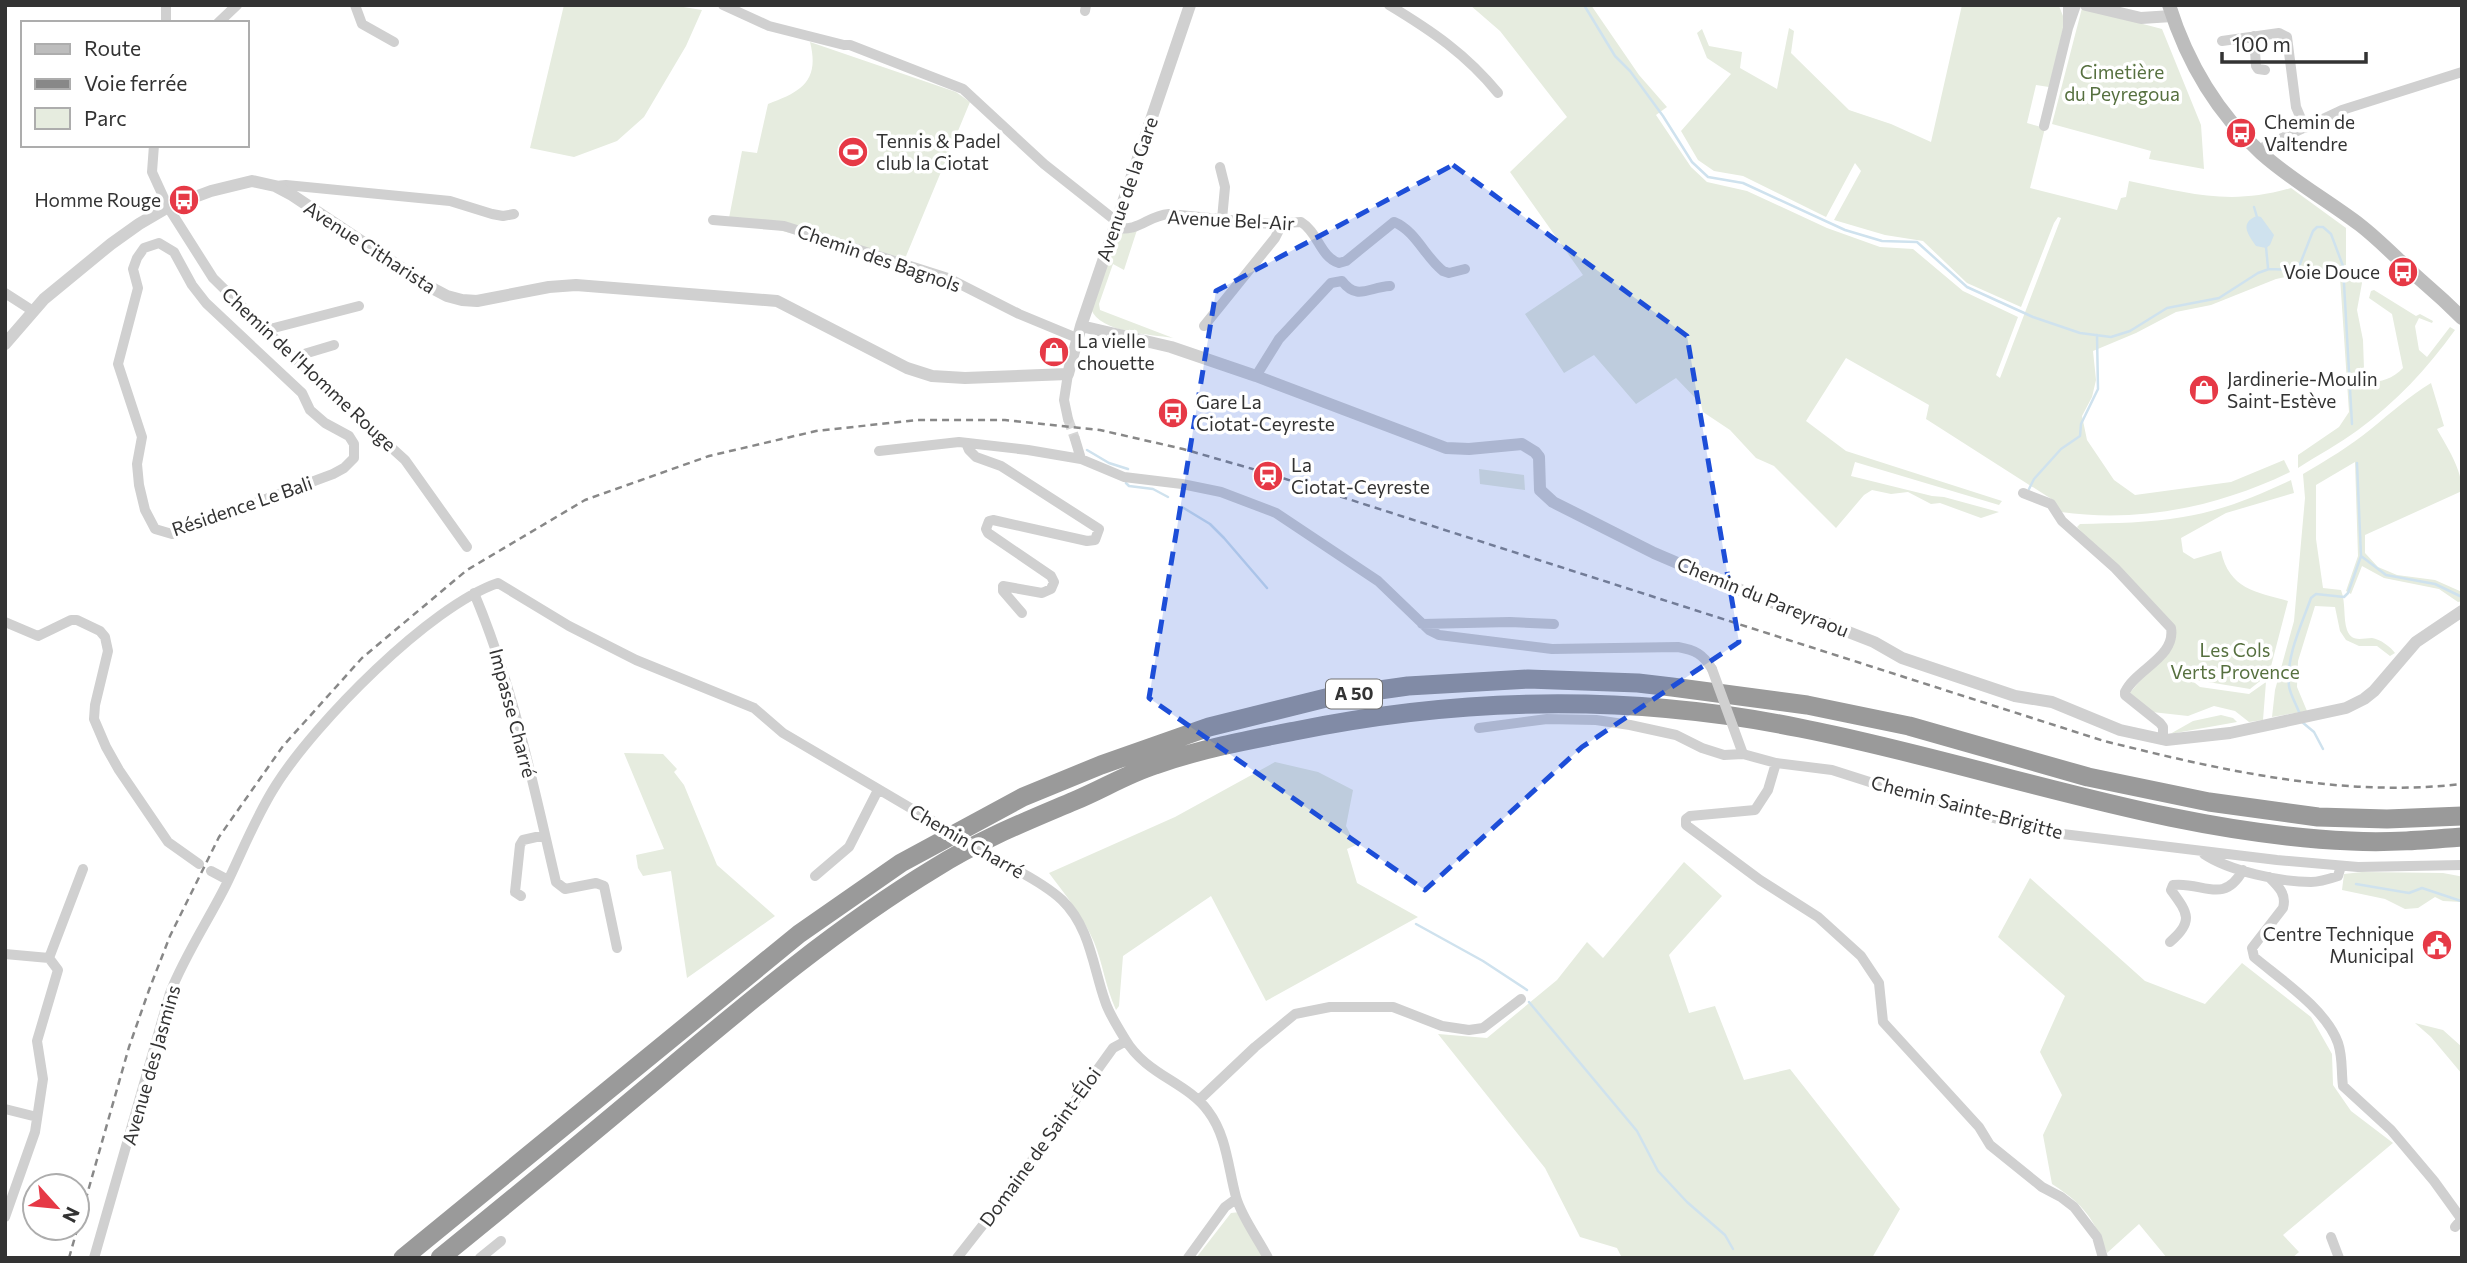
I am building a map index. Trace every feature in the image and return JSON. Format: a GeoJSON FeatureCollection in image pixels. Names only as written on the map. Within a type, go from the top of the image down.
{"type":"FeatureCollection","features":[{"type":"Feature","properties":{"kind":"highway","name":"A 50"},"geometry":{"type":"LineString","coordinates":[[403,1258],[799,934],[901,863],[1023,797],[1101,765],[1209,727],[1331,697],[1408,686],[1528,679],[1638,683],[1807,705],[1909,726],[2088,777],[2209,802],[2318,817],[2387,819],[2462,816]]}},
{"type":"Feature","properties":{"kind":"highway","name":"A 50"},"geometry":{"type":"LineString","coordinates":[[440,1258],[725,1022],[820,947],[926,873],[987,838],[1154,765],[1240,742],[1420,709],[1536,703],[1635,707],[1724,715],[1807,729],[1891,747],[2083,797],[2206,825],[2352,841],[2388,842],[2462,837]]}},
{"type":"Feature","properties":{"kind":"main road"},"geometry":{"type":"LineString","coordinates":[[2170,11],[2198,76],[2230,120],[2259,151],[2280,170],[2360,225],[2441,296],[2462,318]]}},
{"type":"Feature","properties":{"kind":"main road"},"geometry":{"type":"LineString","coordinates":[[2423,282],[2462,328]]}},
{"type":"Feature","properties":{"kind":"street"},"geometry":{"type":"LineString","coordinates":[[220,21],[237,5]]}},
{"type":"Feature","properties":{"kind":"street"},"geometry":{"type":"LineString","coordinates":[[355,5],[362,23],[394,42]]}},
{"type":"Feature","properties":{"kind":"street"},"geometry":{"type":"LineString","coordinates":[[723,5],[769,26],[850,45],[963,89],[1044,164],[1115,224]]}},
{"type":"Feature","properties":{"kind":"street","name":"Avenue de la Gare"},"geometry":{"type":"LineString","coordinates":[[1068,374],[1079,332],[1190,5]]}},
{"type":"Feature","properties":{"kind":"street"},"geometry":{"type":"LineString","coordinates":[[1389,5],[1459,51],[1478,68],[1498,93]]}},
{"type":"Feature","properties":{"kind":"street"},"geometry":{"type":"LineString","coordinates":[[2068,5],[2068,28]]}},
{"type":"Feature","properties":{"kind":"street"},"geometry":{"type":"LineString","coordinates":[[2045,126],[2076,5]]}},
{"type":"Feature","properties":{"kind":"street"},"geometry":{"type":"LineString","coordinates":[[2090,6],[2129,9],[2156,19],[2170,11]]}},
{"type":"Feature","properties":{"kind":"street"},"geometry":{"type":"LineString","coordinates":[[2222,41],[2279,33],[2287,37],[2296,107],[2305,128]]}},
{"type":"Feature","properties":{"kind":"street"},"geometry":{"type":"LineString","coordinates":[[2254,36],[2256,66],[2265,70]]}},
{"type":"Feature","properties":{"kind":"street"},"geometry":{"type":"LineString","coordinates":[[2259,151],[2342,110],[2462,72]]}},
{"type":"Feature","properties":{"kind":"street","name":"Chemin de l'Homme Rouge"},"geometry":{"type":"LineString","coordinates":[[154,147],[152,172],[168,207],[213,278],[405,460],[467,547]]}},
{"type":"Feature","properties":{"kind":"street"},"geometry":{"type":"LineString","coordinates":[[1220,167],[1225,187],[1222,219]]}},
{"type":"Feature","properties":{"kind":"street","name":"Avenue Citharista"},"geometry":{"type":"LineString","coordinates":[[5,344],[44,299],[139,224],[168,207],[211,191],[252,181],[275,186],[430,287],[462,300],[477,301],[549,287],[576,285],[766,299],[798,310],[857,343],[923,374],[965,378],[1068,374]]}},
{"type":"Feature","properties":{"kind":"street"},"geometry":{"type":"LineString","coordinates":[[275,186],[450,201],[492,214],[514,214]]}},
{"type":"Feature","properties":{"kind":"street","name":"Avenue Bel-Air"},"geometry":{"type":"LineString","coordinates":[[1115,224],[1136,228],[1164,214],[1282,225],[1293,222],[1305,224],[1326,256],[1339,263],[1346,261],[1391,223],[1397,223],[1418,241],[1443,271],[1465,269]]}},
{"type":"Feature","properties":{"kind":"street","name":"Chemin des Bagnols"},"geometry":{"type":"LineString","coordinates":[[713,220],[785,226],[948,278],[1019,314],[1079,332]]}},
{"type":"Feature","properties":{"kind":"street"},"geometry":{"type":"LineString","coordinates":[[1204,326],[1275,238],[1282,225]]}},
{"type":"Feature","properties":{"kind":"street","name":"Résidence Le Bali"},"geometry":{"type":"LineString","coordinates":[[159,243],[170,248],[206,303],[247,342],[302,393],[310,410],[325,423],[349,436],[354,444],[354,457],[351,463],[333,474],[172,534],[155,529],[145,510],[139,485],[137,464],[142,437],[118,364],[138,288],[134,269],[144,248],[159,243]]}},
{"type":"Feature","properties":{"kind":"street"},"geometry":{"type":"LineString","coordinates":[[1256,376],[1279,340],[1331,283],[1342,281],[1348,289],[1356,293],[1390,286]]}},
{"type":"Feature","properties":{"kind":"street"},"geometry":{"type":"LineString","coordinates":[[5,293],[33,311]]}},
{"type":"Feature","properties":{"kind":"street"},"geometry":{"type":"LineString","coordinates":[[247,342],[264,328],[359,306]]}},
{"type":"Feature","properties":{"kind":"street","name":"Chemin du Pareyraou"},"geometry":{"type":"LineString","coordinates":[[1079,332],[1171,347],[1446,448],[1469,449],[1522,444],[1539,457],[1540,490],[1553,502],[1616,534],[1742,591],[1874,642],[1902,658],[2015,696],[2052,702],[2120,730],[2163,740],[2230,733],[2346,708],[2374,691],[2416,642],[2461,611]]}},
{"type":"Feature","properties":{"kind":"street"},"geometry":{"type":"LineString","coordinates":[[294,357],[334,345]]}},
{"type":"Feature","properties":{"kind":"street"},"geometry":{"type":"LineString","coordinates":[[1068,374],[1064,400],[1068,419]]}},
{"type":"Feature","properties":{"kind":"street"},"geometry":{"type":"LineString","coordinates":[[1076,439],[1081,459]]}},
{"type":"Feature","properties":{"kind":"street"},"geometry":{"type":"LineString","coordinates":[[966,443],[976,457],[1001,466],[1099,529],[1095,540],[1087,541],[989,521],[986,529],[988,533],[1051,576],[1054,582],[1051,589],[1042,593],[1003,586],[1003,591],[1023,613]]}},
{"type":"Feature","properties":{"kind":"street"},"geometry":{"type":"LineString","coordinates":[[879,451],[966,443],[1028,450],[1081,459],[1124,477],[1221,492],[1276,513],[1378,581],[1422,624],[1439,635],[1552,649],[1692,649],[1704,656],[1712,669],[1743,754]]}},
{"type":"Feature","properties":{"kind":"street"},"geometry":{"type":"LineString","coordinates":[[2023,493],[2051,504],[2062,521],[2115,568],[2171,628],[2172,637],[2167,648],[2125,692],[2125,695],[2160,723],[2163,727],[2163,740]]}},
{"type":"Feature","properties":{"kind":"street","name":"Avenue des Jasmins"},"geometry":{"type":"LineString","coordinates":[[94,1258],[170,993],[276,785],[306,747],[370,677],[424,628],[474,593],[498,583]]}},
{"type":"Feature","properties":{"kind":"street","name":"Chemin Charré"},"geometry":{"type":"LineString","coordinates":[[498,583],[569,626],[636,660],[754,708],[783,733],[1052,891],[1069,908],[1095,958],[1106,1006],[1126,1041],[1137,1056],[1167,1080],[1199,1100],[1219,1129],[1229,1160],[1236,1199],[1268,1258]]}},
{"type":"Feature","properties":{"kind":"street","name":"Impasse Charré"},"geometry":{"type":"LineString","coordinates":[[474,593],[493,637],[522,739],[556,882],[565,889],[596,883],[604,886],[617,948]]}},
{"type":"Feature","properties":{"kind":"street"},"geometry":{"type":"LineString","coordinates":[[5,622],[38,636],[71,620],[77,620],[100,631],[105,637],[108,651],[94,719],[119,770],[168,842],[199,864]]}},
{"type":"Feature","properties":{"kind":"street"},"geometry":{"type":"LineString","coordinates":[[1422,624],[1554,624]]}},
{"type":"Feature","properties":{"kind":"street","name":"Chemin Sainte-Brigitte"},"geometry":{"type":"LineString","coordinates":[[1479,728],[1547,719],[1596,720],[1676,735],[1724,755],[1743,754],[1776,763],[1832,770],[1923,799],[2046,832],[2341,866],[2462,865]]}},
{"type":"Feature","properties":{"kind":"street"},"geometry":{"type":"LineString","coordinates":[[1776,763],[1768,790],[1755,810],[1690,816],[1686,819],[1686,825],[1760,880],[1818,917],[1861,956],[1879,983],[1883,1022],[1979,1127],[1990,1145],[2042,1187],[2074,1208],[2096,1237],[2103,1258]]}},
{"type":"Feature","properties":{"kind":"street"},"geometry":{"type":"LineString","coordinates":[[815,876],[846,851],[878,790]]}},
{"type":"Feature","properties":{"kind":"street"},"geometry":{"type":"LineString","coordinates":[[521,896],[515,892],[520,845],[523,840],[545,835]]}},
{"type":"Feature","properties":{"kind":"street"},"geometry":{"type":"LineString","coordinates":[[2199,850],[2210,858],[2243,870],[2269,877],[2311,882],[2338,876],[2341,866]]}},
{"type":"Feature","properties":{"kind":"street"},"geometry":{"type":"LineString","coordinates":[[49,958],[83,870]]}},
{"type":"Feature","properties":{"kind":"street"},"geometry":{"type":"LineString","coordinates":[[2170,942],[2184,928],[2187,919],[2181,902],[2171,890],[2173,885],[2221,890],[2237,881],[2243,870]]}},
{"type":"Feature","properties":{"kind":"street"},"geometry":{"type":"LineString","coordinates":[[211,871],[228,880]]}},
{"type":"Feature","properties":{"kind":"street"},"geometry":{"type":"LineString","coordinates":[[2269,877],[2280,887],[2285,902],[2252,948],[2254,957],[2314,1008],[2326,1024],[2337,1040],[2343,1086],[2391,1130],[2434,1181],[2460,1217],[2455,1227]]}},
{"type":"Feature","properties":{"kind":"street"},"geometry":{"type":"LineString","coordinates":[[5,954],[49,958],[58,970],[37,1041],[43,1079],[35,1132],[5,1217]]}},
{"type":"Feature","properties":{"kind":"street"},"geometry":{"type":"LineString","coordinates":[[1199,1100],[1255,1047],[1295,1014],[1330,1007],[1393,1007],[1442,1026],[1469,1030],[1483,1028],[1521,999]]}},
{"type":"Feature","properties":{"kind":"street","name":"Domaine de Saint-Éloi"},"geometry":{"type":"LineString","coordinates":[[957,1258],[1012,1188],[1113,1048],[1126,1041]]}},
{"type":"Feature","properties":{"kind":"street"},"geometry":{"type":"LineString","coordinates":[[5,1109],[37,1117]]}},
{"type":"Feature","properties":{"kind":"street"},"geometry":{"type":"LineString","coordinates":[[1188,1258],[1224,1208],[1236,1199]]}},
{"type":"Feature","properties":{"kind":"street"},"geometry":{"type":"LineString","coordinates":[[2331,1237],[2339,1258]]}},
{"type":"Feature","properties":{"kind":"street"},"geometry":{"type":"LineString","coordinates":[[480,1258],[500,1241]]}},
{"type":"Feature","properties":{"kind":"highlighted area"},"geometry":{"type":"Polygon","coordinates":[[[1453,165],[1687,336],[1739,642],[1582,747],[1425,890],[1149,698],[1216,291],[1453,165]]]}},
{"type":"Feature","properties":{"kind":"green space"},"geometry":{"type":"Polygon","coordinates":[[[564,5],[671,5],[702,10],[686,46],[644,117],[617,141],[574,157],[530,148],[564,5]]]}},
{"type":"Feature","properties":{"kind":"green space"},"geometry":{"type":"Polygon","coordinates":[[[1470,5],[1591,5],[1639,75],[1667,107],[1656,115],[1691,167],[1707,182],[1747,191],[1827,228],[1880,247],[1913,249],[1963,291],[2018,317],[1996,375],[2000,378],[2061,218],[2058,217],[2054,223],[2021,307],[1967,283],[1923,241],[1885,235],[1834,220],[1861,171],[1855,163],[1826,217],[1743,176],[1714,171],[1698,160],[1681,131],[1731,74],[1707,58],[1697,33],[1702,29],[1709,46],[1742,52],[1740,68],[1777,89],[1789,28],[1794,31],[1791,53],[1849,110],[1891,124],[1931,142],[1962,5],[2059,6],[2065,21],[2049,87],[2036,85],[2027,123],[2045,128],[2030,188],[2117,210],[2121,198],[2126,197],[2129,181],[2229,197],[2291,188],[2346,228],[2346,265],[2276,279],[2211,305],[2176,312],[2093,351],[2096,380],[2092,397],[2082,416],[2087,440],[2114,480],[2135,495],[2231,482],[2284,460],[2290,472],[2235,495],[2178,509],[2120,515],[2061,512],[2053,500],[1926,419],[1929,405],[1846,358],[1806,421],[1846,451],[2002,501],[1999,505],[1855,462],[1851,476],[1999,512],[1981,518],[1940,503],[1931,504],[1908,492],[1891,494],[1872,490],[1864,495],[1836,528],[1774,466],[1756,458],[1730,430],[1703,412],[1701,404],[1676,378],[1636,404],[1594,355],[1564,373],[1525,314],[1583,275],[1510,172],[1567,117],[1500,31],[1470,5]]]}},
{"type":"Feature","properties":{"kind":"green space","name":"Cimetière du Peyregoua"},"geometry":{"type":"Polygon","coordinates":[[[2082,8],[2162,29],[2201,125],[2204,169],[2149,159],[2151,151],[2052,124],[2082,8]]]}},
{"type":"Feature","properties":{"kind":"green space","name":"Tennis & Padel club la Ciotat"},"geometry":{"type":"Polygon","coordinates":[[[810,42],[956,92],[970,102],[904,261],[729,218],[742,151],[757,153],[768,104],[790,95],[810,76],[810,42]]]}},
{"type":"Feature","properties":{"kind":"green space"},"geometry":{"type":"Polygon","coordinates":[[[1137,230],[1124,270],[1113,264],[1099,304],[1100,310],[1173,338],[1115,328],[1096,317],[1091,309],[1112,243],[1119,235],[1137,230]]]}},
{"type":"Feature","properties":{"kind":"green space"},"geometry":{"type":"Polygon","coordinates":[[[2340,277],[2359,278],[2362,283],[2357,310],[2363,340],[2364,369],[2358,372],[2362,382],[2384,380],[2403,368],[2392,314],[2369,298],[2371,291],[2374,290],[2416,316],[2420,314],[2433,321],[2432,323],[2419,318],[2415,326],[2419,350],[2427,357],[2450,327],[2455,330],[2434,358],[2398,397],[2372,420],[2298,468],[2298,455],[2339,427],[2349,412],[2340,277]]]}},
{"type":"Feature","properties":{"kind":"green space"},"geometry":{"type":"Polygon","coordinates":[[[2431,383],[2444,426],[2437,429],[2457,466],[2462,491],[2365,535],[2365,553],[2378,567],[2397,575],[2435,580],[2462,592],[2462,601],[2458,602],[2439,589],[2384,578],[2362,566],[2351,594],[2346,591],[2358,556],[2355,462],[2316,485],[2316,539],[2323,588],[2341,590],[2347,630],[2352,637],[2375,639],[2395,653],[2390,656],[2377,646],[2359,646],[2346,640],[2340,631],[2335,607],[2315,606],[2298,661],[2297,687],[2307,711],[2272,717],[2275,690],[2294,621],[2305,498],[2303,474],[2355,441],[2431,383]]]}},
{"type":"Feature","properties":{"kind":"green space"},"geometry":{"type":"Polygon","coordinates":[[[1479,469],[1524,475],[1525,490],[1480,484],[1479,469]]]}},
{"type":"Feature","properties":{"kind":"green space","name":"Les Cols Verts Provence"},"geometry":{"type":"Polygon","coordinates":[[[2291,480],[2294,493],[2226,513],[2181,538],[2183,552],[2194,559],[2221,551],[2230,574],[2237,581],[2255,591],[2288,601],[2269,674],[2250,689],[2190,679],[2200,687],[2249,694],[2266,682],[2263,720],[2249,722],[2235,711],[2214,706],[2188,716],[2152,712],[2129,694],[2176,638],[2077,527],[2080,524],[2145,522],[2211,511],[2291,480]]]}},
{"type":"Feature","properties":{"kind":"green space"},"geometry":{"type":"Polygon","coordinates":[[[2221,715],[2237,722],[2170,734],[2193,721],[2221,715]]]}},
{"type":"Feature","properties":{"kind":"green space"},"geometry":{"type":"Polygon","coordinates":[[[624,753],[663,754],[677,769],[674,772],[684,785],[717,865],[775,916],[687,978],[671,871],[643,876],[638,868],[636,855],[664,849],[624,753]]]}},
{"type":"Feature","properties":{"kind":"green space"},"geometry":{"type":"Polygon","coordinates":[[[1275,762],[1318,772],[1353,790],[1346,826],[1356,845],[1347,849],[1357,883],[1418,917],[1266,1001],[1211,896],[1123,956],[1119,1006],[1116,1010],[1090,933],[1049,873],[1175,817],[1275,762]]]}},
{"type":"Feature","properties":{"kind":"green space"},"geometry":{"type":"Polygon","coordinates":[[[1684,862],[1722,896],[1669,955],[1689,1013],[1715,1006],[1744,1080],[1790,1069],[1900,1209],[1872,1258],[1622,1258],[1617,1248],[1580,1237],[1545,1168],[1438,1034],[1487,1038],[1557,980],[1587,942],[1603,958],[1684,862]]]}},
{"type":"Feature","properties":{"kind":"green space"},"geometry":{"type":"Polygon","coordinates":[[[2443,873],[2459,876],[2462,877],[2462,902],[2443,901],[2435,897],[2418,908],[2405,909],[2385,899],[2342,890],[2344,874],[2443,873]]]}},
{"type":"Feature","properties":{"kind":"green space"},"geometry":{"type":"Polygon","coordinates":[[[2030,878],[2145,981],[2205,1004],[2242,963],[2311,1017],[2332,1054],[2333,1085],[2351,1111],[2393,1143],[2283,1235],[2299,1252],[2292,1258],[2167,1258],[2139,1224],[2107,1253],[2086,1213],[2052,1184],[2043,1135],[2062,1095],[2040,1052],[2065,996],[1998,937],[2030,878]]]}},
{"type":"Feature","properties":{"kind":"green space"},"geometry":{"type":"Polygon","coordinates":[[[2415,1023],[2443,1030],[2462,1047],[2462,1074],[2431,1037],[2415,1023]]]}},
{"type":"Feature","properties":{"kind":"green space"},"geometry":{"type":"Polygon","coordinates":[[[1240,1212],[1266,1258],[1196,1258],[1231,1213],[1240,1212]]]}},
{"type":"Feature","properties":{"kind":"water"},"geometry":{"type":"Polygon","coordinates":[[[2257,216],[2261,217],[2274,235],[2266,248],[2256,246],[2247,229],[2248,222],[2257,216]]]}},
{"type":"Feature","properties":{"kind":"waterway"},"geometry":{"type":"LineString","coordinates":[[1584,5],[1615,56],[1630,71],[1663,116],[1692,162],[1708,177],[1743,183],[1845,230],[1882,241],[1917,242],[1967,287],[2033,317],[2080,333],[2111,337],[2130,331],[2167,308],[2219,298],[2258,273],[2269,269],[2294,270],[2300,264],[2313,231],[2317,227],[2323,227],[2331,234],[2343,266],[2352,424]]}},
{"type":"Feature","properties":{"kind":"waterway"},"geometry":{"type":"LineString","coordinates":[[2254,207],[2257,217]]}},
{"type":"Feature","properties":{"kind":"waterway"},"geometry":{"type":"LineString","coordinates":[[2266,247],[2268,268]]}},
{"type":"Feature","properties":{"kind":"waterway"},"geometry":{"type":"LineString","coordinates":[[2029,489],[2034,479],[2061,449],[2080,436],[2081,424],[2098,389],[2097,335]]}},
{"type":"Feature","properties":{"kind":"waterway"},"geometry":{"type":"LineString","coordinates":[[1087,450],[1109,463],[1128,469]]}},
{"type":"Feature","properties":{"kind":"waterway"},"geometry":{"type":"LineString","coordinates":[[2357,463],[2361,556],[2386,575],[2435,584],[2462,597]]}},
{"type":"Feature","properties":{"kind":"waterway"},"geometry":{"type":"LineString","coordinates":[[1126,483],[1129,486],[1153,489],[1168,497]]}},
{"type":"Feature","properties":{"kind":"waterway"},"geometry":{"type":"LineString","coordinates":[[1182,507],[1210,524],[1267,588]]}},
{"type":"Feature","properties":{"kind":"waterway"},"geometry":{"type":"LineString","coordinates":[[2299,712],[2289,686],[2290,664],[2295,641],[2311,598],[2316,594],[2344,597],[2348,593],[2361,556]]}},
{"type":"Feature","properties":{"kind":"waterway"},"geometry":{"type":"LineString","coordinates":[[2302,722],[2314,732],[2323,749]]}},
{"type":"Feature","properties":{"kind":"waterway"},"geometry":{"type":"LineString","coordinates":[[2356,884],[2409,893],[2422,888],[2461,901]]}},
{"type":"Feature","properties":{"kind":"waterway"},"geometry":{"type":"LineString","coordinates":[[1416,924],[1483,961],[1527,990]]}},
{"type":"Feature","properties":{"kind":"waterway"},"geometry":{"type":"LineString","coordinates":[[1529,1002],[1637,1131],[1658,1171],[1687,1202],[1725,1235],[1733,1249]]}},
{"type":"Feature","properties":{"kind":"tunnel"},"geometry":{"type":"LineString","coordinates":[[1068,419],[1075,439]]}},
{"type":"Feature","properties":{"kind":"railway"},"geometry":{"type":"LineString","coordinates":[[69,1258],[129,1047],[170,936],[219,837],[283,746],[362,658],[467,570],[585,500],[709,456],[816,431],[917,420],[1005,420],[1100,430],[1183,449],[1270,474],[2104,741],[2192,762],[2282,779],[2371,787],[2462,784]]}},
{"type":"Feature","properties":{"kind":"place","name":"Chemin de Valtendre"},"geometry":{"type":"Point","coordinates":[2241,133]}},
{"type":"Feature","properties":{"kind":"place","name":"Tennis & Padel club la Ciotat"},"geometry":{"type":"Point","coordinates":[853,152]}},
{"type":"Feature","properties":{"kind":"place","name":"Homme Rouge"},"geometry":{"type":"Point","coordinates":[184,200]}},
{"type":"Feature","properties":{"kind":"place","name":"Voie Douce"},"geometry":{"type":"Point","coordinates":[2403,272]}},
{"type":"Feature","properties":{"kind":"place","name":"La vielle chouette"},"geometry":{"type":"Point","coordinates":[1054,352]}},
{"type":"Feature","properties":{"kind":"place","name":"Jardinerie-Moulin Saint-Estève"},"geometry":{"type":"Point","coordinates":[2204,390]}},
{"type":"Feature","properties":{"kind":"place","name":"Gare La Ciotat-Ceyreste"},"geometry":{"type":"Point","coordinates":[1173,413]}},
{"type":"Feature","properties":{"kind":"place","name":"La Ciotat-Ceyreste"},"geometry":{"type":"Point","coordinates":[1268,476]}},
{"type":"Feature","properties":{"kind":"place","name":"Centre Technique Municipal"},"geometry":{"type":"Point","coordinates":[2437,945]}}]}
